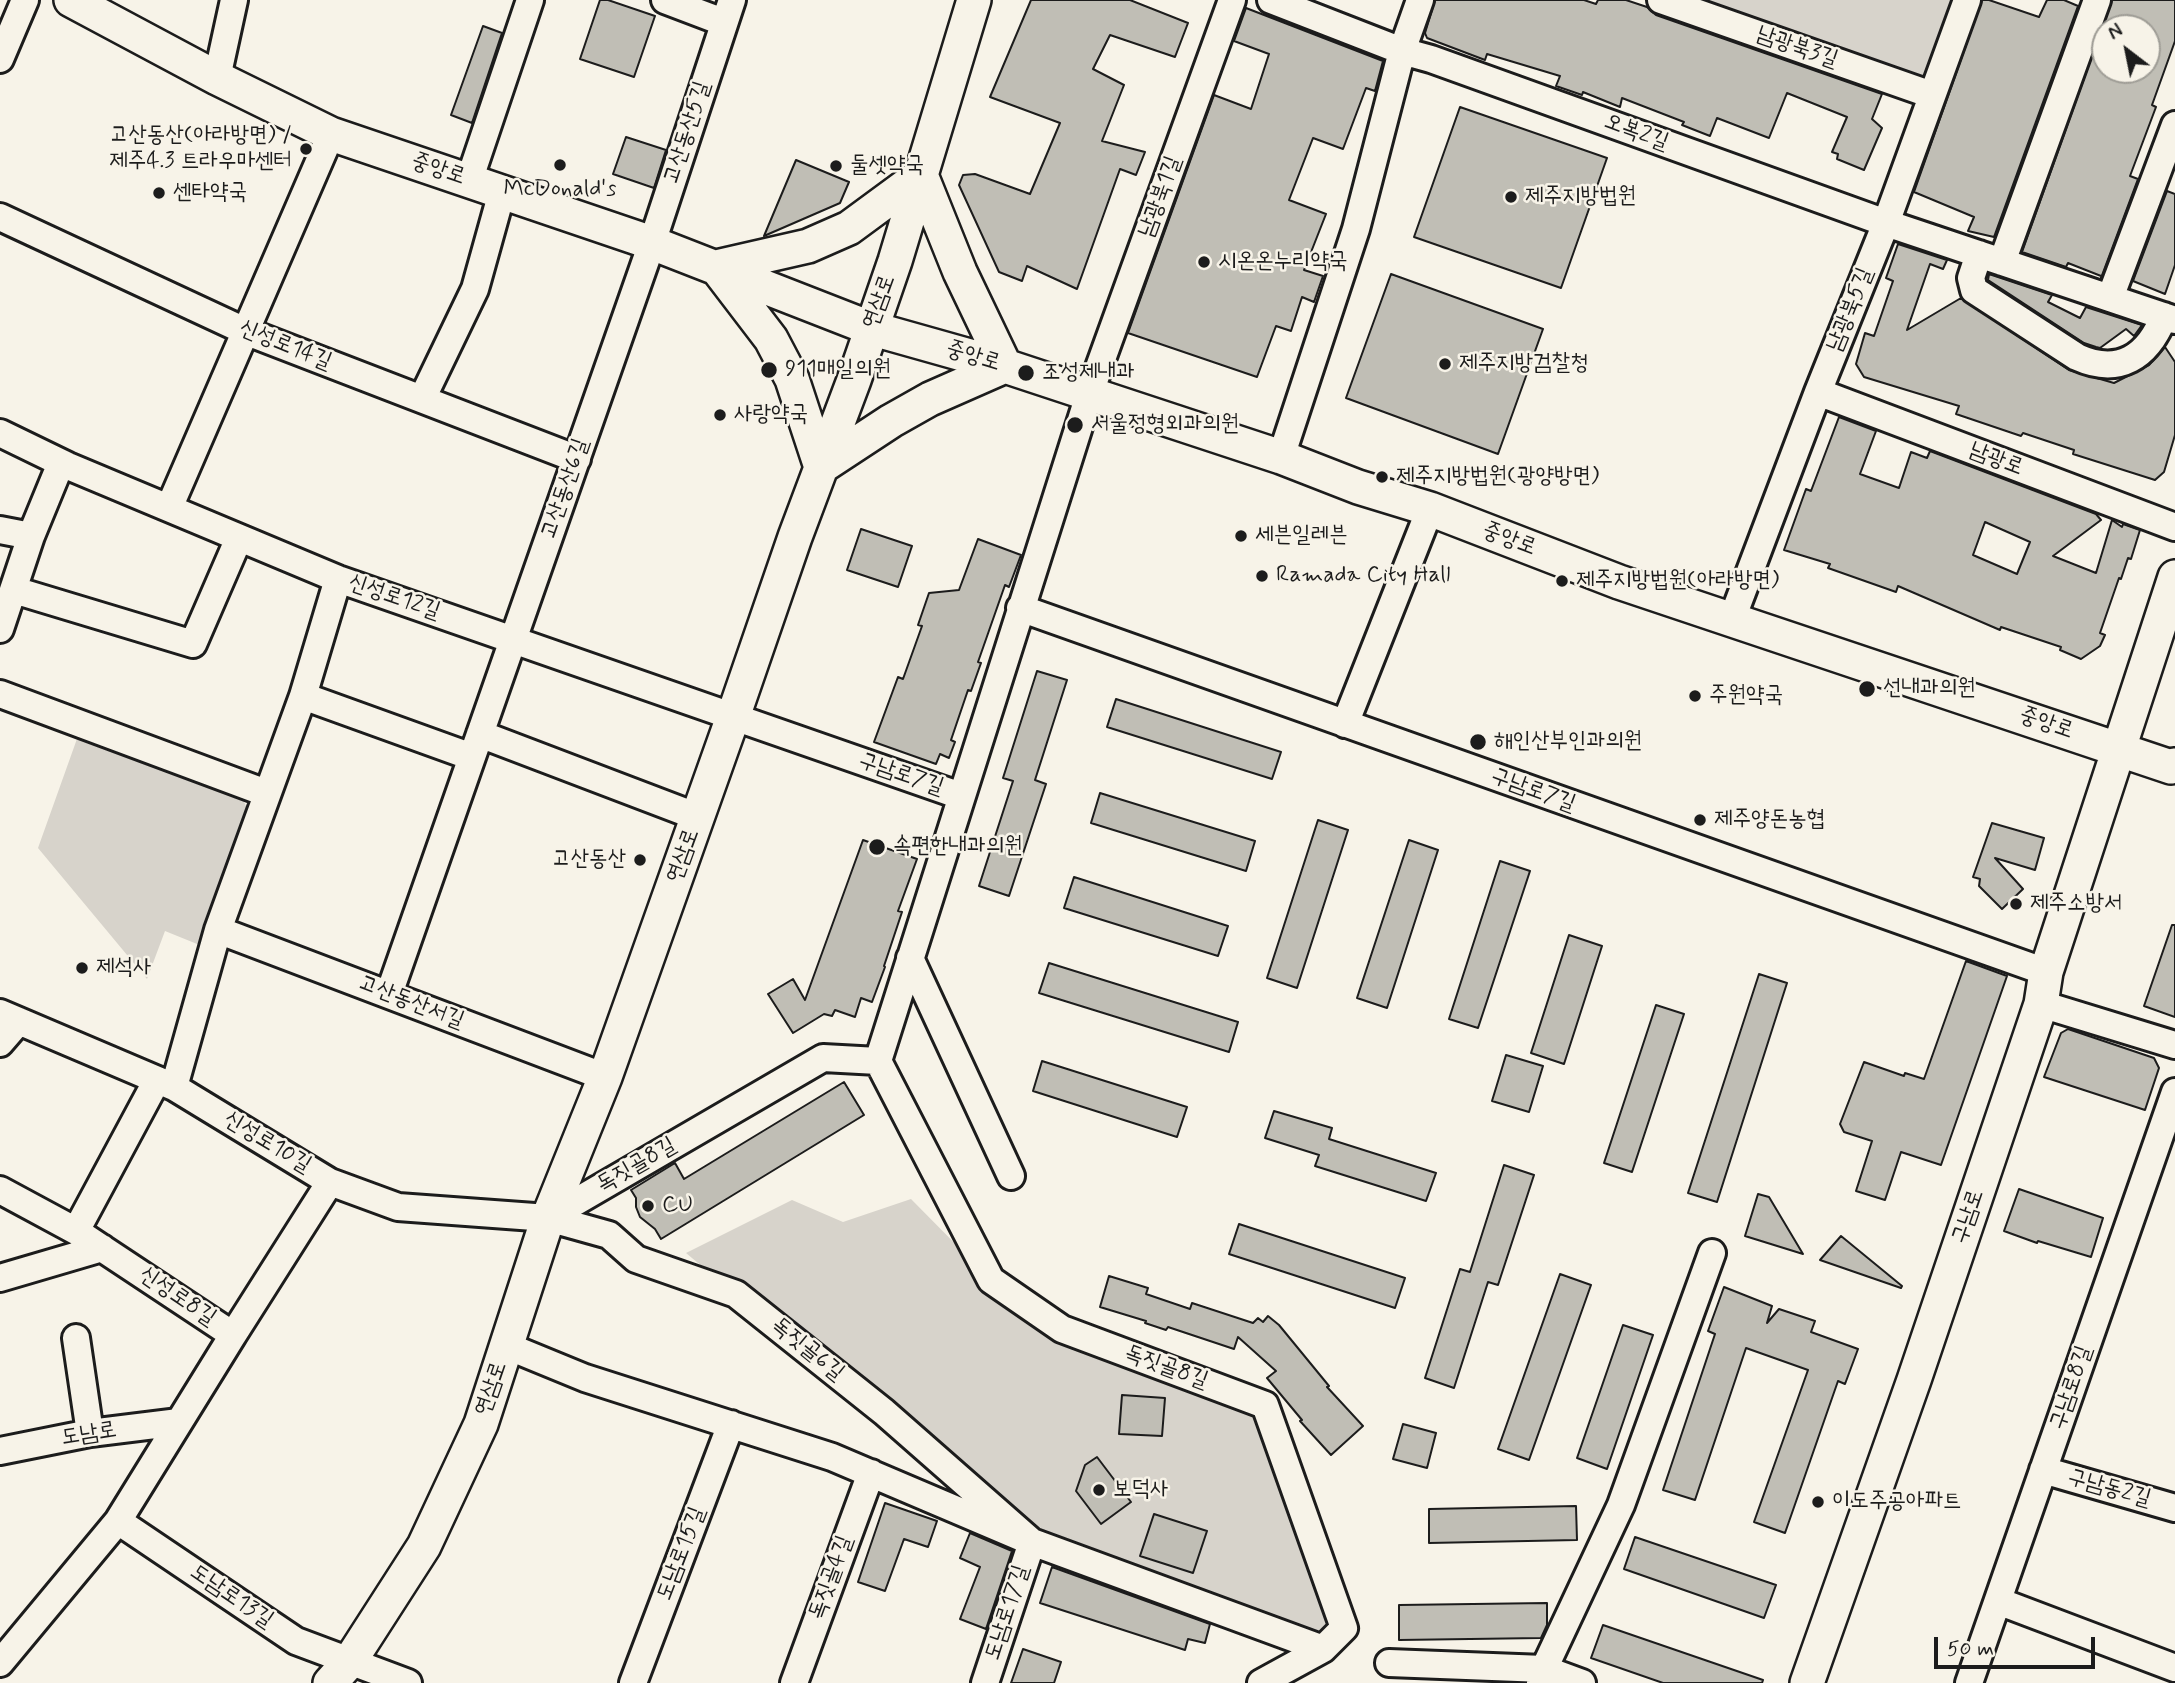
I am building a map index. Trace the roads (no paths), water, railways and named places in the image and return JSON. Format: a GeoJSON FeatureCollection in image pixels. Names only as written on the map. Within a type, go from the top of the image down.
{"type":"FeatureCollection","features":[{"type":"Feature","properties":{"kind":"main road","name":"중앙로"},"geometry":{"type":"LineString","coordinates":[[71,0],[217,78],[331,134],[652,243],[870,328],[1005,366],[1281,457],[1358,487],[1430,509],[1619,582],[2174,769]]}},
{"type":"Feature","properties":{"kind":"main road","name":"연삼로"},"geometry":{"type":"LineString","coordinates":[[340,1672],[424,1546],[481,1424],[548,1218],[605,1077],[794,537],[854,380],[895,261],[974,0]]}},
{"type":"Feature","properties":{"kind":"main road"},"geometry":{"type":"LineString","coordinates":[[921,175],[960,271],[1005,366],[930,399],[821,467],[792,379],[771,339],[716,267],[808,246],[849,228],[921,175]]}},
{"type":"Feature","properties":{"kind":"main road"},"geometry":{"type":"LineString","coordinates":[[2118,748],[2175,577]]}},
{"type":"Feature","properties":{"kind":"main road","name":"구남로"},"geometry":{"type":"LineString","coordinates":[[1807,1683],[1914,1380],[2043,988],[2118,748]]}},
{"type":"Feature","properties":{"kind":"street"},"geometry":{"type":"LineString","coordinates":[[0,59],[25,0]]}},
{"type":"Feature","properties":{"kind":"street"},"geometry":{"type":"LineString","coordinates":[[217,78],[234,0]]}},
{"type":"Feature","properties":{"kind":"street"},"geometry":{"type":"LineString","coordinates":[[469,181],[530,0]]}},
{"type":"Feature","properties":{"kind":"street","name":"고산동산5길"},"geometry":{"type":"LineString","coordinates":[[652,243],[728,11],[665,0]]}},
{"type":"Feature","properties":{"kind":"street","name":"남광북1길"},"geometry":{"type":"LineString","coordinates":[[1089,395],[1232,0]]}},
{"type":"Feature","properties":{"kind":"street","name":"오복2길"},"geometry":{"type":"LineString","coordinates":[[1271,0],[1402,51],[1886,223],[2170,318]]}},
{"type":"Feature","properties":{"kind":"street"},"geometry":{"type":"LineString","coordinates":[[1281,457],[1356,229],[1402,51],[1420,0]]}},
{"type":"Feature","properties":{"kind":"street","name":"남광북3길"},"geometry":{"type":"LineString","coordinates":[[1661,0],[1932,95]]}},
{"type":"Feature","properties":{"kind":"street","name":"남광북5길"},"geometry":{"type":"LineString","coordinates":[[1732,618],[1886,223],[1967,0]]}},
{"type":"Feature","properties":{"kind":"street"},"geometry":{"type":"LineString","coordinates":[[2097,0],[1991,258],[1971,278],[1974,290],[2077,357],[2093,364],[2108,365],[2142,352],[2170,318]]}},
{"type":"Feature","properties":{"kind":"street"},"geometry":{"type":"LineString","coordinates":[[2110,298],[2175,125]]}},
{"type":"Feature","properties":{"kind":"street"},"geometry":{"type":"LineString","coordinates":[[169,508],[331,134]]}},
{"type":"Feature","properties":{"kind":"street"},"geometry":{"type":"LineString","coordinates":[[422,399],[475,289],[502,192]]}},
{"type":"Feature","properties":{"kind":"street","name":"신성로14길"},"geometry":{"type":"LineString","coordinates":[[0,216],[245,331],[577,459]]}},
{"type":"Feature","properties":{"kind":"street","name":"고산동산6길"},"geometry":{"type":"LineString","coordinates":[[389,994],[652,243]]}},
{"type":"Feature","properties":{"kind":"street","name":"남광로"},"geometry":{"type":"LineString","coordinates":[[1818,392],[2175,527]]}},
{"type":"Feature","properties":{"kind":"street","name":"구남로7길"},"geometry":{"type":"LineString","coordinates":[[733,717],[961,796],[1089,395]]}},
{"type":"Feature","properties":{"kind":"street","name":"신성로12길"},"geometry":{"type":"LineString","coordinates":[[0,433],[61,463],[338,579],[733,717]]}},
{"type":"Feature","properties":{"kind":"street"},"geometry":{"type":"LineString","coordinates":[[0,629],[61,463]]}},
{"type":"Feature","properties":{"kind":"street"},"geometry":{"type":"LineString","coordinates":[[1345,724],[1430,509]]}},
{"type":"Feature","properties":{"kind":"street"},"geometry":{"type":"LineString","coordinates":[[0,530],[32,536]]}},
{"type":"Feature","properties":{"kind":"street"},"geometry":{"type":"LineString","coordinates":[[14,590],[193,644],[239,538]]}},
{"type":"Feature","properties":{"kind":"street"},"geometry":{"type":"LineString","coordinates":[[76,1231],[166,1083],[266,793],[303,696],[338,579]]}},
{"type":"Feature","properties":{"kind":"street","name":"구남로7길"},"geometry":{"type":"LineString","coordinates":[[1020,608],[1345,724],[2043,988]]}},
{"type":"Feature","properties":{"kind":"street"},"geometry":{"type":"LineString","coordinates":[[0,694],[266,793]]}},
{"type":"Feature","properties":{"kind":"street"},"geometry":{"type":"LineString","coordinates":[[303,696],[476,745],[698,817]]}},
{"type":"Feature","properties":{"kind":"street"},"geometry":{"type":"LineString","coordinates":[[878,1061],[961,796]]}},
{"type":"Feature","properties":{"kind":"street","name":"고산동산서길"},"geometry":{"type":"LineString","coordinates":[[218,930],[605,1077]]}},
{"type":"Feature","properties":{"kind":"street"},"geometry":{"type":"LineString","coordinates":[[910,958],[1011,1176]]}},
{"type":"Feature","properties":{"kind":"street"},"geometry":{"type":"LineString","coordinates":[[2043,988],[2175,1045]]}},
{"type":"Feature","properties":{"kind":"street"},"geometry":{"type":"LineString","coordinates":[[0,1042],[10,1017]]}},
{"type":"Feature","properties":{"kind":"street","name":"신성로10길"},"geometry":{"type":"LineString","coordinates":[[10,1017],[166,1083],[330,1182],[398,1208],[548,1218]]}},
{"type":"Feature","properties":{"kind":"street","name":"독짓골8길"},"geometry":{"type":"LineString","coordinates":[[548,1218],[823,1058],[878,1061],[991,1280],[1062,1329],[1265,1405],[1344,1628],[1322,1648],[1261,1683]]}},
{"type":"Feature","properties":{"kind":"street","name":"구남로8길"},"geometry":{"type":"LineString","coordinates":[[1969,1683],[2175,1092]]}},
{"type":"Feature","properties":{"kind":"street","name":"신성로8길"},"geometry":{"type":"LineString","coordinates":[[0,1189],[76,1231],[233,1335],[330,1182]]}},
{"type":"Feature","properties":{"kind":"street","name":"독짓골6길"},"geometry":{"type":"LineString","coordinates":[[548,1218],[609,1235],[636,1259],[736,1294],[884,1412],[1032,1542]]}},
{"type":"Feature","properties":{"kind":"street"},"geometry":{"type":"LineString","coordinates":[[0,1278],[102,1248]]}},
{"type":"Feature","properties":{"kind":"street"},"geometry":{"type":"LineString","coordinates":[[1542,1676],[1621,1505],[1712,1253]]}},
{"type":"Feature","properties":{"kind":"street"},"geometry":{"type":"LineString","coordinates":[[0,1663],[118,1521],[233,1335]]}},
{"type":"Feature","properties":{"kind":"street"},"geometry":{"type":"LineString","coordinates":[[76,1338],[90,1433]]}},
{"type":"Feature","properties":{"kind":"street","name":"독짓골6길"},"geometry":{"type":"LineString","coordinates":[[507,1346],[585,1378],[832,1457],[1032,1542],[1322,1648]]}},
{"type":"Feature","properties":{"kind":"street","name":"도남로"},"geometry":{"type":"LineString","coordinates":[[0,1451],[90,1433],[179,1422]]}},
{"type":"Feature","properties":{"kind":"street","name":"도남로15길"},"geometry":{"type":"LineString","coordinates":[[633,1683],[731,1424]]}},
{"type":"Feature","properties":{"kind":"street","name":"구남동2길"},"geometry":{"type":"LineString","coordinates":[[2043,1470],[2175,1508]]}},
{"type":"Feature","properties":{"kind":"street","name":"독짓골4길"},"geometry":{"type":"LineString","coordinates":[[794,1683],[871,1473]]}},
{"type":"Feature","properties":{"kind":"street","name":"도남로13길"},"geometry":{"type":"LineString","coordinates":[[118,1521],[340,1672]]}},
{"type":"Feature","properties":{"kind":"street","name":"도남로17길"},"geometry":{"type":"LineString","coordinates":[[985,1683],[1032,1542]]}},
{"type":"Feature","properties":{"kind":"street"},"geometry":{"type":"LineString","coordinates":[[1998,1601],[2175,1668]]}},
{"type":"Feature","properties":{"kind":"street"},"geometry":{"type":"LineString","coordinates":[[1389,1663],[1542,1676],[1582,1683]]}},
{"type":"Feature","properties":{"kind":"street"},"geometry":{"type":"LineString","coordinates":[[340,1672],[408,1683]]}},
{"type":"Feature","properties":{"kind":"place","name":"고산동산(아라방면) / 제주4.3 트라우마센터"},"geometry":{"type":"Point","coordinates":[306,149]}},
{"type":"Feature","properties":{"kind":"place","name":"McDonald's"},"geometry":{"type":"Point","coordinates":[560,165]}},
{"type":"Feature","properties":{"kind":"place","name":"둘셋약국"},"geometry":{"type":"Point","coordinates":[836,166]}},
{"type":"Feature","properties":{"kind":"place","name":"센타약국"},"geometry":{"type":"Point","coordinates":[159,193]}},
{"type":"Feature","properties":{"kind":"place","name":"제주지방법원"},"geometry":{"type":"Point","coordinates":[1511,197]}},
{"type":"Feature","properties":{"kind":"place","name":"시온온누리약국"},"geometry":{"type":"Point","coordinates":[1204,262]}},
{"type":"Feature","properties":{"kind":"place","name":"제주지방검찰청"},"geometry":{"type":"Point","coordinates":[1445,364]}},
{"type":"Feature","properties":{"kind":"place","name":"911매일의원"},"geometry":{"type":"Point","coordinates":[769,370]}},
{"type":"Feature","properties":{"kind":"place","name":"조성제내과"},"geometry":{"type":"Point","coordinates":[1026,373]}},
{"type":"Feature","properties":{"kind":"place","name":"사랑약국"},"geometry":{"type":"Point","coordinates":[720,415]}},
{"type":"Feature","properties":{"kind":"place","name":"서울정형외과의원"},"geometry":{"type":"Point","coordinates":[1075,425]}},
{"type":"Feature","properties":{"kind":"place","name":"제주지방법원(광양방면)"},"geometry":{"type":"Point","coordinates":[1382,477]}},
{"type":"Feature","properties":{"kind":"place","name":"세븐일레븐"},"geometry":{"type":"Point","coordinates":[1241,536]}},
{"type":"Feature","properties":{"kind":"place","name":"Ramada City Hall"},"geometry":{"type":"Point","coordinates":[1262,576]}},
{"type":"Feature","properties":{"kind":"place","name":"제주지방법원(아라방면)"},"geometry":{"type":"Point","coordinates":[1562,581]}},
{"type":"Feature","properties":{"kind":"place","name":"선내과의원"},"geometry":{"type":"Point","coordinates":[1867,689]}},
{"type":"Feature","properties":{"kind":"place","name":"주원약국"},"geometry":{"type":"Point","coordinates":[1695,696]}},
{"type":"Feature","properties":{"kind":"place","name":"해인산부인과의원"},"geometry":{"type":"Point","coordinates":[1478,742]}},
{"type":"Feature","properties":{"kind":"place","name":"제주양돈농협"},"geometry":{"type":"Point","coordinates":[1700,820]}},
{"type":"Feature","properties":{"kind":"place","name":"속편한내과의원"},"geometry":{"type":"Point","coordinates":[877,847]}},
{"type":"Feature","properties":{"kind":"place","name":"고산동산"},"geometry":{"type":"Point","coordinates":[640,860]}},
{"type":"Feature","properties":{"kind":"place","name":"제주소방서"},"geometry":{"type":"Point","coordinates":[2016,904]}},
{"type":"Feature","properties":{"kind":"place","name":"제석사"},"geometry":{"type":"Point","coordinates":[82,968]}},
{"type":"Feature","properties":{"kind":"place","name":"CU"},"geometry":{"type":"Point","coordinates":[648,1206]}},
{"type":"Feature","properties":{"kind":"place","name":"보덕사"},"geometry":{"type":"Point","coordinates":[1099,1490]}},
{"type":"Feature","properties":{"kind":"place","name":"이도주공아파트"},"geometry":{"type":"Point","coordinates":[1818,1502]}}]}
